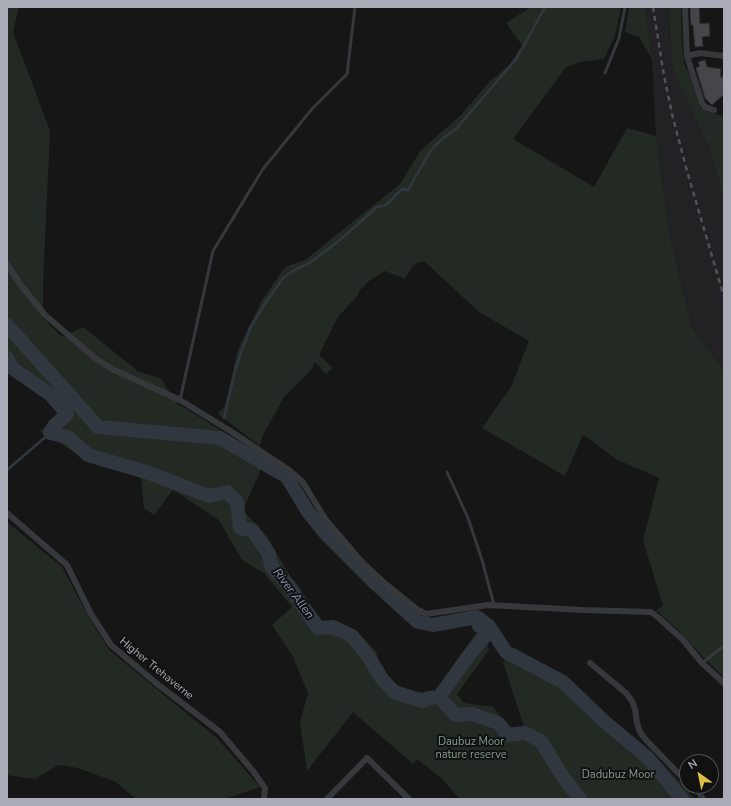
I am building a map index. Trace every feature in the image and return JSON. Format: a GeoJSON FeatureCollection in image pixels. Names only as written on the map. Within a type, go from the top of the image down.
{"type":"FeatureCollection","features":[{"type":"Feature","properties":{"kind":"street"},"geometry":{"type":"LineString","coordinates":[[685,7],[687,56],[702,103],[705,107],[714,110]]}},
{"type":"Feature","properties":{"kind":"street"},"geometry":{"type":"LineString","coordinates":[[687,56],[700,53],[724,56]]}},
{"type":"Feature","properties":{"kind":"street"},"geometry":{"type":"LineString","coordinates":[[7,264],[20,284],[45,315],[95,358],[114,370],[180,400],[289,470],[302,482],[326,520],[362,562],[381,580],[418,610],[426,614],[494,605],[651,612],[683,640],[702,663],[724,683]]}},
{"type":"Feature","properties":{"kind":"street","name":"Higher Trehaverne"},"geometry":{"type":"LineString","coordinates":[[7,513],[67,565],[91,614],[111,645],[156,683],[220,732],[253,771],[265,788],[264,799]]}},
{"type":"Feature","properties":{"kind":"street"},"geometry":{"type":"LineString","coordinates":[[590,663],[626,693],[632,701],[635,709],[640,732],[679,773]]}},
{"type":"Feature","properties":{"kind":"street"},"geometry":{"type":"LineString","coordinates":[[327,799],[367,758],[409,799]]}},
{"type":"Feature","properties":{"kind":"lane"},"geometry":{"type":"LineString","coordinates":[[180,400],[213,251],[263,168],[312,109],[347,74],[355,7]]}},
{"type":"Feature","properties":{"kind":"lane"},"geometry":{"type":"LineString","coordinates":[[605,73],[619,38],[625,7]]}},
{"type":"Feature","properties":{"kind":"lane"},"geometry":{"type":"LineString","coordinates":[[447,472],[468,518],[482,560],[494,605]]}},
{"type":"Feature","properties":{"kind":"lane"},"geometry":{"type":"LineString","coordinates":[[702,663],[724,646]]}},
{"type":"Feature","properties":{"kind":"shaded area"},"geometry":{"type":"Polygon","coordinates":[[[645,7],[668,7],[670,40],[708,145],[724,197],[724,371],[692,327],[670,237],[656,136],[652,60],[645,7]]]}},
{"type":"Feature","properties":{"kind":"green space"},"geometry":{"type":"Polygon","coordinates":[[[7,7],[19,7],[13,32],[50,131],[43,283],[43,318],[62,337],[83,327],[139,372],[160,378],[178,404],[266,458],[243,510],[267,536],[303,599],[323,621],[356,630],[376,651],[379,664],[394,684],[416,692],[436,691],[475,634],[485,636],[489,650],[457,694],[464,703],[493,707],[509,727],[524,727],[503,662],[515,648],[561,675],[623,731],[663,764],[679,782],[679,794],[690,794],[695,799],[460,799],[440,777],[417,759],[413,764],[353,712],[307,771],[300,722],[308,693],[292,655],[272,625],[292,607],[264,573],[242,560],[219,520],[173,490],[154,515],[144,508],[141,478],[84,458],[40,431],[66,407],[8,369],[7,7]]]}},
{"type":"Feature","properties":{"kind":"green space"},"geometry":{"type":"Polygon","coordinates":[[[531,7],[621,7],[615,36],[604,59],[581,62],[566,67],[513,139],[594,187],[627,128],[656,136],[670,237],[692,327],[724,371],[724,677],[656,610],[663,606],[643,540],[659,478],[616,459],[583,435],[565,476],[482,428],[511,387],[529,341],[479,312],[424,261],[413,265],[405,279],[385,271],[370,280],[360,290],[357,296],[338,317],[319,355],[333,368],[326,374],[315,362],[311,370],[284,397],[262,437],[260,446],[218,414],[225,405],[238,350],[261,302],[285,267],[305,260],[400,184],[421,150],[461,115],[489,82],[510,64],[522,45],[506,23],[531,7]]]}},
{"type":"Feature","properties":{"kind":"green space"},"geometry":{"type":"Polygon","coordinates":[[[629,7],[645,7],[652,60],[640,38],[625,32],[629,7]]]}},
{"type":"Feature","properties":{"kind":"green space"},"geometry":{"type":"Polygon","coordinates":[[[668,7],[681,7],[684,63],[691,78],[700,107],[724,117],[724,197],[708,145],[673,68],[668,7]]]}},
{"type":"Feature","properties":{"kind":"green space"},"geometry":{"type":"Polygon","coordinates":[[[7,522],[62,567],[91,621],[109,650],[217,738],[260,787],[225,799],[136,799],[116,782],[78,768],[58,765],[35,779],[7,775],[7,522]]]}},
{"type":"Feature","properties":{"kind":"building"},"geometry":{"type":"Polygon","coordinates":[[[690,7],[699,7],[700,24],[709,23],[710,36],[702,37],[703,46],[695,47],[693,25],[691,25],[690,7]]]}},
{"type":"Feature","properties":{"kind":"building"},"geometry":{"type":"Polygon","coordinates":[[[705,60],[707,67],[721,69],[720,77],[724,77],[724,94],[712,105],[705,98],[696,68],[700,66],[698,62],[705,60]]]}},
{"type":"Feature","properties":{"kind":"waterway"},"geometry":{"type":"LineString","coordinates":[[224,418],[236,367],[250,328],[284,277],[296,269],[308,264],[340,240],[377,207],[386,205],[402,189],[408,190],[431,150],[442,139],[457,128],[517,58],[545,7]]}},
{"type":"Feature","properties":{"kind":"waterway"},"geometry":{"type":"LineString","coordinates":[[7,325],[98,427],[220,438],[287,477],[308,512],[326,534],[375,583],[418,622],[433,625],[477,617],[489,626],[506,652],[563,682],[605,722],[648,758],[682,799]]}},
{"type":"Feature","properties":{"kind":"waterway","name":"River Allen"},"geometry":{"type":"LineString","coordinates":[[7,358],[12,368],[51,395],[67,414],[54,426],[50,433],[68,437],[88,455],[149,473],[209,496],[227,492],[237,502],[240,528],[252,530],[269,554],[271,566],[289,586],[318,628],[333,627],[352,636],[368,656],[382,679],[394,692],[422,701],[439,697],[456,715],[472,714],[498,723],[508,735],[525,733],[541,741],[561,774],[580,799]]}},
{"type":"Feature","properties":{"kind":"waterway"},"geometry":{"type":"LineString","coordinates":[[7,470],[50,433]]}},
{"type":"Feature","properties":{"kind":"waterway"},"geometry":{"type":"LineString","coordinates":[[220,438],[221,433]]}},
{"type":"Feature","properties":{"kind":"waterway"},"geometry":{"type":"LineString","coordinates":[[439,697],[485,636],[486,631],[479,626],[481,623]]}},
{"type":"Feature","properties":{"kind":"railway"},"geometry":{"type":"LineString","coordinates":[[653,7],[664,76],[673,118],[724,297]]}},
{"type":"Feature","properties":{"kind":"park label","name":"Daubuz Moor nature reserve"},"geometry":{"type":"Point","coordinates":[471,748]}},
{"type":"Feature","properties":{"kind":"park label","name":"Dadubuz Moor"},"geometry":{"type":"Point","coordinates":[618,775]}}]}
